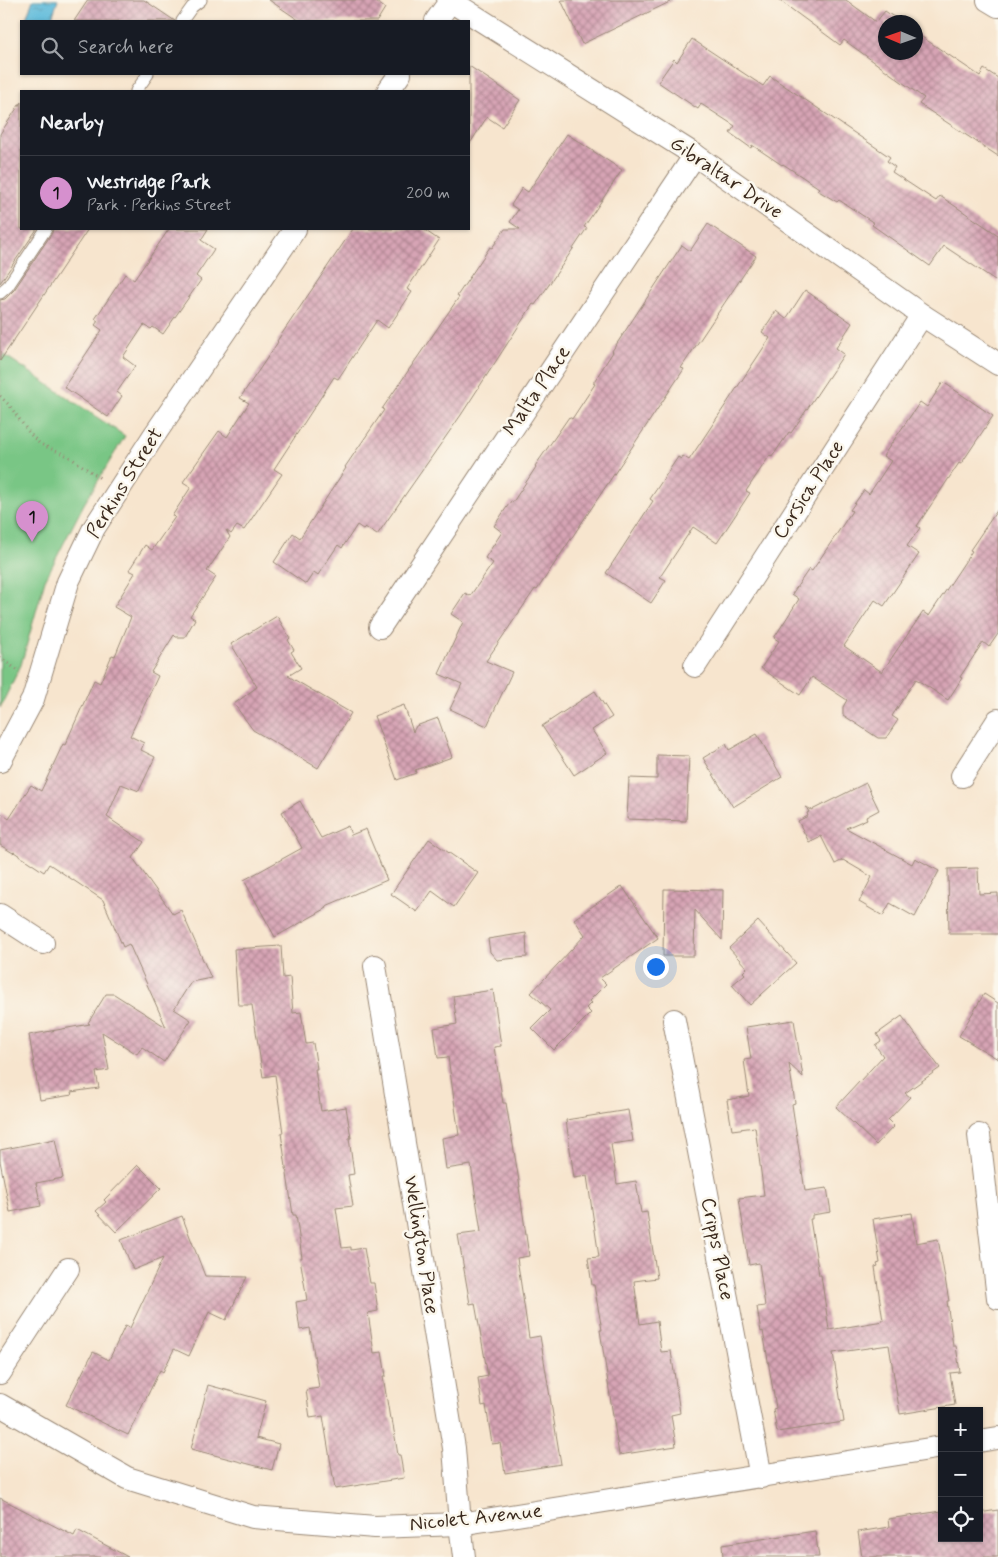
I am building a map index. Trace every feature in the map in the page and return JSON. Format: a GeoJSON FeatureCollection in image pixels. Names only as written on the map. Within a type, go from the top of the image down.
{"type":"FeatureCollection","features":[{"type":"Feature","properties":{"kind":"street"},"geometry":{"type":"LineString","coordinates":[[437,20],[450,0]]}},
{"type":"Feature","properties":{"kind":"street","name":"Gibraltar Drive"},"geometry":{"type":"LineString","coordinates":[[450,0],[695,154],[922,315],[998,364]]}},
{"type":"Feature","properties":{"kind":"street"},"geometry":{"type":"LineString","coordinates":[[988,0],[998,6]]}},
{"type":"Feature","properties":{"kind":"street"},"geometry":{"type":"LineString","coordinates":[[389,90],[399,75]]}},
{"type":"Feature","properties":{"kind":"street","name":"Malta Place"},"geometry":{"type":"LineString","coordinates":[[380,627],[695,154]]}},
{"type":"Feature","properties":{"kind":"street","name":"Perkins Street"},"geometry":{"type":"LineString","coordinates":[[0,761],[34,699],[68,582],[94,528],[153,437],[294,230]]}},
{"type":"Feature","properties":{"kind":"street","name":"Corsica Place"},"geometry":{"type":"LineString","coordinates":[[695,666],[922,315]]}},
{"type":"Feature","properties":{"kind":"street"},"geometry":{"type":"LineString","coordinates":[[962,776],[998,720]]}},
{"type":"Feature","properties":{"kind":"street"},"geometry":{"type":"LineString","coordinates":[[0,915],[43,943]]}},
{"type":"Feature","properties":{"kind":"street","name":"Wellington Place"},"geometry":{"type":"LineString","coordinates":[[375,966],[454,1448],[464,1557]]}},
{"type":"Feature","properties":{"kind":"street","name":"Cripps Place"},"geometry":{"type":"LineString","coordinates":[[674,1020],[760,1477]]}},
{"type":"Feature","properties":{"kind":"street"},"geometry":{"type":"LineString","coordinates":[[979,1135],[998,1298]]}},
{"type":"Feature","properties":{"kind":"street"},"geometry":{"type":"LineString","coordinates":[[0,1373],[68,1269]]}},
{"type":"Feature","properties":{"kind":"street","name":"Nicolet Avenue"},"geometry":{"type":"LineString","coordinates":[[0,1405],[126,1478],[253,1517],[375,1527],[460,1524],[938,1448]]}},
{"type":"Feature","properties":{"kind":"street"},"geometry":{"type":"LineString","coordinates":[[983,1440],[998,1438]]}},
{"type":"Feature","properties":{"kind":"lane"},"geometry":{"type":"LineString","coordinates":[[183,20],[192,7],[201,0]]}},
{"type":"Feature","properties":{"kind":"lane"},"geometry":{"type":"LineString","coordinates":[[137,90],[147,75]]}},
{"type":"Feature","properties":{"kind":"lane"},"geometry":{"type":"LineString","coordinates":[[0,292],[8,286],[45,230]]}},
{"type":"Feature","properties":{"kind":"path"},"geometry":{"type":"LineString","coordinates":[[0,396],[10,405],[30,434],[40,444],[68,456],[119,490]]}},
{"type":"Feature","properties":{"kind":"green space"},"geometry":{"type":"Polygon","coordinates":[[[0,352],[125,436],[84,504],[45,580],[21,665],[0,708],[0,352]]]}},
{"type":"Feature","properties":{"kind":"water"},"geometry":{"type":"Polygon","coordinates":[[[33,0],[58,0],[51,20],[25,20],[33,0]]]}},
{"type":"Feature","properties":{"kind":"building"},"geometry":{"type":"Polygon","coordinates":[[[88,0],[144,0],[174,20],[75,20],[88,0]]]}},
{"type":"Feature","properties":{"kind":"building"},"geometry":{"type":"Polygon","coordinates":[[[269,0],[373,0],[385,8],[378,20],[299,20],[269,0]]]}},
{"type":"Feature","properties":{"kind":"building"},"geometry":{"type":"Polygon","coordinates":[[[561,0],[674,0],[582,44],[561,0]]]}},
{"type":"Feature","properties":{"kind":"building"},"geometry":{"type":"Polygon","coordinates":[[[779,0],[846,0],[876,22],[878,20],[878,60],[923,60],[923,38],[980,76],[984,69],[998,78],[998,156],[919,104],[924,98],[844,40],[840,45],[779,0]]]}},
{"type":"Feature","properties":{"kind":"building"},"geometry":{"type":"Polygon","coordinates":[[[885,11],[891,15],[882,15],[885,11]]]}},
{"type":"Feature","properties":{"kind":"building"},"geometry":{"type":"Polygon","coordinates":[[[692,39],[763,86],[770,76],[890,157],[887,161],[895,167],[892,172],[936,201],[940,196],[998,235],[998,282],[944,246],[930,266],[872,225],[874,223],[839,200],[837,202],[817,190],[819,188],[783,164],[752,145],[751,148],[730,133],[735,126],[701,104],[698,109],[658,82],[674,59],[677,62],[692,39]]]}},
{"type":"Feature","properties":{"kind":"building"},"geometry":{"type":"Polygon","coordinates":[[[470,67],[520,100],[502,127],[487,117],[470,143],[470,90],[470,67]]]}},
{"type":"Feature","properties":{"kind":"building"},"geometry":{"type":"Polygon","coordinates":[[[20,104],[20,230],[36,230],[0,283],[0,134],[20,104]]]}},
{"type":"Feature","properties":{"kind":"building"},"geometry":{"type":"Polygon","coordinates":[[[567,134],[622,170],[584,227],[587,228],[535,305],[533,304],[461,415],[377,535],[365,527],[363,529],[357,525],[342,548],[338,545],[318,575],[314,572],[306,584],[274,562],[293,533],[300,538],[384,410],[382,409],[459,297],[457,296],[490,247],[492,248],[505,229],[520,229],[510,222],[518,210],[511,205],[522,188],[528,192],[567,134]]]}},
{"type":"Feature","properties":{"kind":"building"},"geometry":{"type":"Polygon","coordinates":[[[708,224],[756,256],[681,368],[684,369],[537,590],[535,589],[486,661],[512,672],[487,726],[450,709],[462,684],[439,674],[463,622],[451,614],[465,593],[470,596],[493,563],[485,558],[502,532],[494,526],[511,501],[513,502],[569,417],[572,419],[595,384],[593,383],[612,351],[682,245],[690,251],[708,224]]]}},
{"type":"Feature","properties":{"kind":"building"},"geometry":{"type":"Polygon","coordinates":[[[53,230],[87,230],[0,361],[0,300],[5,299],[14,290],[53,230]]]}},
{"type":"Feature","properties":{"kind":"building"},"geometry":{"type":"Polygon","coordinates":[[[168,230],[207,230],[201,240],[214,249],[196,276],[201,280],[163,334],[153,327],[151,329],[144,325],[123,357],[135,366],[117,392],[122,396],[108,417],[64,387],[102,330],[95,325],[98,321],[95,319],[125,274],[134,280],[168,230]]]}},
{"type":"Feature","properties":{"kind":"building"},"geometry":{"type":"Polygon","coordinates":[[[352,230],[424,230],[439,240],[407,289],[412,292],[388,328],[377,320],[338,379],[334,377],[274,469],[282,474],[244,530],[237,526],[231,534],[226,530],[230,537],[207,571],[216,577],[190,616],[195,619],[185,637],[176,637],[174,635],[151,672],[158,676],[130,736],[144,743],[141,750],[155,757],[139,791],[121,784],[107,817],[144,842],[133,858],[173,914],[181,910],[211,978],[191,982],[174,1009],[191,1020],[164,1062],[142,1047],[137,1054],[102,1032],[109,1070],[96,1072],[99,1088],[71,1092],[72,1095],[40,1100],[29,1035],[90,1024],[88,1023],[106,994],[114,994],[166,1027],[129,944],[123,947],[103,900],[49,864],[44,872],[0,845],[0,812],[9,819],[31,785],[41,791],[63,744],[65,745],[94,680],[100,683],[112,655],[115,656],[131,617],[114,607],[135,573],[129,570],[145,545],[152,550],[175,517],[172,516],[191,487],[183,482],[219,431],[227,437],[249,403],[240,398],[352,230]]]}},
{"type":"Feature","properties":{"kind":"building"},"geometry":{"type":"Polygon","coordinates":[[[805,290],[852,323],[836,348],[844,354],[791,433],[789,432],[772,457],[770,455],[746,491],[750,493],[717,543],[693,527],[660,577],[666,580],[651,603],[606,573],[653,501],[650,499],[678,457],[681,459],[683,456],[689,460],[770,338],[762,332],[776,311],[786,319],[805,290]]]}},
{"type":"Feature","properties":{"kind":"building"},"geometry":{"type":"Polygon","coordinates":[[[943,382],[993,416],[917,526],[920,528],[907,546],[919,554],[884,606],[875,600],[844,646],[882,672],[923,612],[929,616],[998,509],[998,634],[989,647],[983,642],[960,677],[962,678],[948,700],[916,679],[892,716],[898,720],[886,738],[878,738],[843,715],[843,707],[847,700],[812,677],[800,695],[761,668],[779,641],[774,638],[799,599],[792,594],[809,569],[812,571],[864,490],[869,494],[891,461],[883,456],[920,402],[927,407],[943,382]]]}},
{"type":"Feature","properties":{"kind":"building"},"geometry":{"type":"Polygon","coordinates":[[[277,616],[290,638],[288,640],[294,650],[291,652],[301,668],[288,676],[351,713],[318,768],[253,730],[234,704],[257,687],[231,644],[277,616]]]}},
{"type":"Feature","properties":{"kind":"building"},"geometry":{"type":"Polygon","coordinates":[[[595,691],[612,717],[592,730],[607,753],[574,775],[542,726],[595,691]]]}},
{"type":"Feature","properties":{"kind":"building"},"geometry":{"type":"Polygon","coordinates":[[[404,705],[413,732],[416,726],[438,718],[452,757],[415,770],[416,773],[397,780],[374,716],[404,705]]]}},
{"type":"Feature","properties":{"kind":"building"},"geometry":{"type":"Polygon","coordinates":[[[757,734],[782,777],[733,807],[703,758],[726,744],[729,750],[757,734]]]}},
{"type":"Feature","properties":{"kind":"building"},"geometry":{"type":"Polygon","coordinates":[[[657,755],[689,756],[686,821],[627,819],[629,778],[657,779],[657,755]]]}},
{"type":"Feature","properties":{"kind":"building"},"geometry":{"type":"Polygon","coordinates":[[[866,783],[879,810],[866,817],[867,819],[846,828],[912,864],[915,858],[939,871],[915,917],[890,903],[883,916],[859,902],[872,877],[843,860],[835,864],[821,836],[809,842],[798,821],[808,816],[807,813],[809,812],[806,807],[812,810],[866,783]]]}},
{"type":"Feature","properties":{"kind":"building"},"geometry":{"type":"Polygon","coordinates":[[[300,801],[321,838],[348,826],[351,835],[366,829],[387,880],[326,906],[327,908],[275,937],[244,880],[302,848],[282,812],[300,801]]]}},
{"type":"Feature","properties":{"kind":"building"},"geometry":{"type":"Polygon","coordinates":[[[429,839],[478,873],[454,907],[432,891],[417,912],[391,894],[429,839]]]}},
{"type":"Feature","properties":{"kind":"building"},"geometry":{"type":"Polygon","coordinates":[[[978,868],[979,894],[998,893],[998,934],[949,934],[948,869],[978,868]]]}},
{"type":"Feature","properties":{"kind":"building"},"geometry":{"type":"Polygon","coordinates":[[[622,886],[658,938],[600,978],[606,984],[589,1001],[591,1003],[586,1008],[591,1013],[554,1050],[532,1028],[550,1010],[531,993],[585,935],[574,919],[622,886]]]}},
{"type":"Feature","properties":{"kind":"building"},"geometry":{"type":"Polygon","coordinates":[[[664,889],[723,890],[722,940],[695,910],[694,956],[663,956],[664,889]]]}},
{"type":"Feature","properties":{"kind":"building"},"geometry":{"type":"Polygon","coordinates":[[[758,921],[796,963],[750,1005],[732,985],[745,974],[743,972],[747,968],[729,948],[758,921]]]}},
{"type":"Feature","properties":{"kind":"building"},"geometry":{"type":"Polygon","coordinates":[[[526,933],[527,957],[497,960],[490,952],[488,939],[526,933]]]}},
{"type":"Feature","properties":{"kind":"building"},"geometry":{"type":"Polygon","coordinates":[[[281,946],[283,978],[290,977],[293,1013],[301,1012],[306,1044],[313,1043],[321,1111],[346,1107],[354,1174],[348,1175],[353,1206],[336,1208],[342,1248],[351,1247],[351,1250],[364,1248],[370,1283],[374,1283],[378,1311],[368,1313],[374,1353],[382,1352],[386,1376],[383,1376],[390,1419],[392,1419],[404,1478],[335,1489],[323,1416],[310,1418],[306,1390],[319,1388],[310,1328],[300,1330],[296,1302],[307,1300],[300,1258],[302,1258],[296,1215],[293,1215],[281,1133],[283,1133],[275,1075],[263,1077],[252,1005],[238,1005],[234,949],[281,946]]]}},
{"type":"Feature","properties":{"kind":"building"},"geometry":{"type":"Polygon","coordinates":[[[493,990],[501,1046],[494,1047],[503,1103],[506,1103],[529,1256],[517,1258],[529,1338],[540,1336],[561,1464],[505,1473],[500,1443],[492,1444],[486,1405],[482,1406],[478,1378],[488,1376],[475,1303],[470,1304],[458,1235],[481,1232],[471,1165],[446,1169],[442,1138],[459,1135],[448,1057],[438,1058],[434,1028],[457,1024],[453,996],[493,990]]]}},
{"type":"Feature","properties":{"kind":"building"},"geometry":{"type":"Polygon","coordinates":[[[984,994],[998,1003],[998,1059],[959,1036],[984,994]]]}},
{"type":"Feature","properties":{"kind":"building"},"geometry":{"type":"Polygon","coordinates":[[[902,1016],[940,1068],[905,1093],[910,1097],[888,1120],[894,1126],[876,1145],[836,1107],[883,1056],[875,1045],[881,1041],[877,1034],[902,1016]]]}},
{"type":"Feature","properties":{"kind":"building"},"geometry":{"type":"Polygon","coordinates":[[[794,1020],[803,1077],[789,1064],[795,1103],[792,1104],[805,1191],[827,1188],[831,1212],[812,1215],[812,1219],[810,1219],[829,1330],[883,1321],[875,1267],[880,1263],[873,1219],[912,1213],[916,1243],[938,1239],[949,1301],[947,1301],[953,1346],[956,1346],[960,1372],[950,1373],[955,1405],[900,1414],[889,1345],[833,1353],[844,1422],[777,1432],[773,1409],[776,1408],[757,1307],[765,1306],[759,1263],[749,1265],[739,1198],[764,1195],[755,1127],[732,1130],[727,1100],[749,1096],[744,1060],[751,1059],[746,1027],[794,1020]]]}},
{"type":"Feature","properties":{"kind":"building"},"geometry":{"type":"Polygon","coordinates":[[[628,1110],[633,1141],[611,1144],[617,1184],[636,1181],[641,1213],[647,1212],[657,1278],[634,1281],[640,1324],[657,1321],[661,1352],[671,1351],[680,1413],[671,1415],[676,1446],[619,1455],[600,1330],[602,1330],[588,1258],[599,1257],[587,1176],[574,1178],[566,1120],[628,1110]]]}},
{"type":"Feature","properties":{"kind":"building"},"geometry":{"type":"Polygon","coordinates":[[[55,1139],[63,1178],[36,1183],[41,1206],[10,1212],[0,1161],[0,1150],[55,1139]]]}},
{"type":"Feature","properties":{"kind":"building"},"geometry":{"type":"Polygon","coordinates":[[[138,1165],[161,1188],[116,1232],[96,1211],[106,1202],[104,1200],[138,1165]]]}},
{"type":"Feature","properties":{"kind":"building"},"geometry":{"type":"Polygon","coordinates":[[[182,1216],[205,1276],[247,1277],[226,1320],[209,1312],[189,1356],[174,1349],[163,1372],[160,1370],[128,1435],[66,1405],[93,1352],[109,1360],[125,1326],[130,1328],[163,1258],[133,1270],[121,1240],[182,1216]]]}},
{"type":"Feature","properties":{"kind":"building"},"geometry":{"type":"Polygon","coordinates":[[[208,1385],[266,1401],[256,1438],[279,1444],[272,1470],[191,1449],[208,1385]]]}},
{"type":"Feature","properties":{"kind":"building"},"geometry":{"type":"Polygon","coordinates":[[[0,1498],[74,1536],[77,1530],[128,1557],[0,1557],[0,1498]]]}},
{"type":"Feature","properties":{"kind":"building"},"geometry":{"type":"Polygon","coordinates":[[[998,1510],[998,1557],[862,1557],[858,1532],[889,1527],[888,1519],[938,1512],[938,1542],[983,1542],[983,1512],[998,1510]]]}},
{"type":"Feature","properties":{"kind":"building"},"geometry":{"type":"Polygon","coordinates":[[[815,1531],[819,1557],[723,1557],[722,1545],[815,1531]]]}},
{"type":"Feature","properties":{"kind":"place","name":"Westridge Park"},"geometry":{"type":"Point","coordinates":[32,542]}}]}
